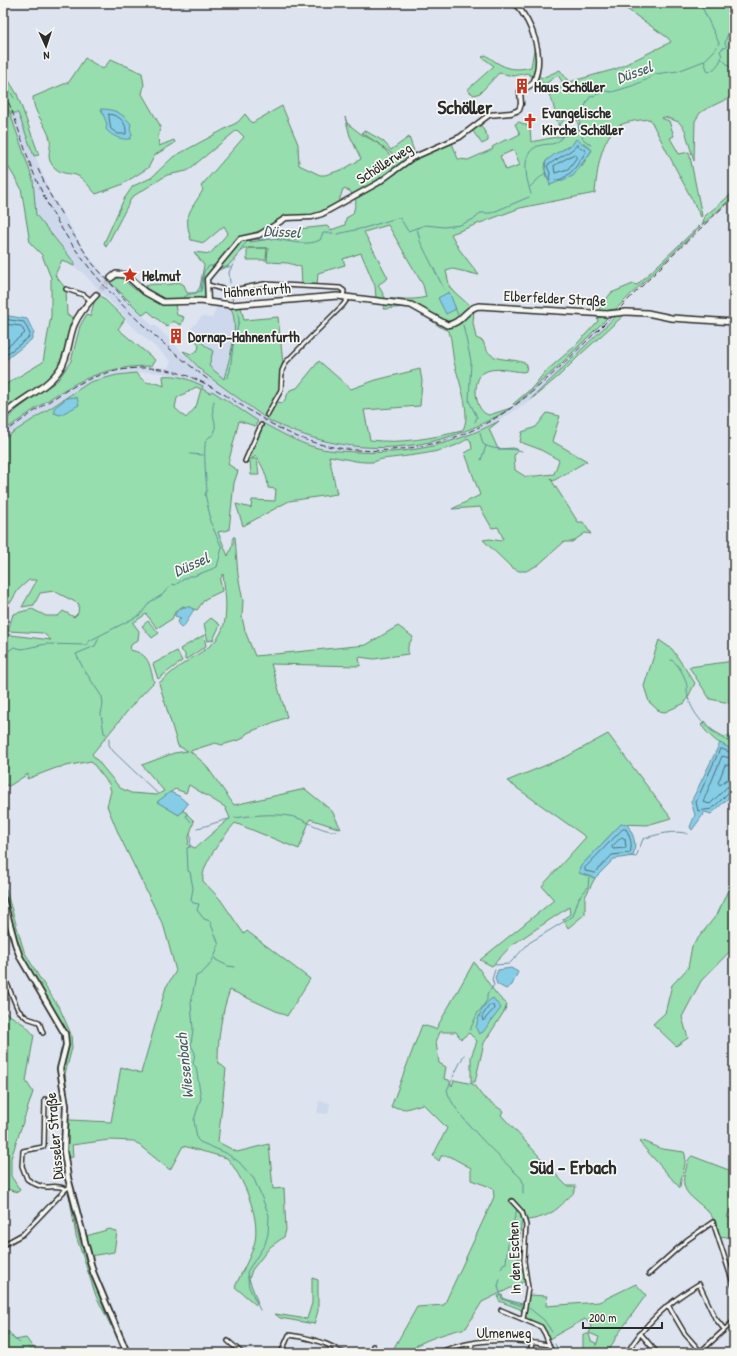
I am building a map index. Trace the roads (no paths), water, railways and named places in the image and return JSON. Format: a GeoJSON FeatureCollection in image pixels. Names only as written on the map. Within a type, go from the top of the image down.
{"type":"FeatureCollection","features":[{"type":"Feature","properties":{"kind":"main road","name":"Hahnenfurth"},"geometry":{"type":"LineString","coordinates":[[111,278],[116,274],[126,275],[144,292],[164,302],[208,302],[238,305],[329,296],[387,302]]}},
{"type":"Feature","properties":{"kind":"main road"},"geometry":{"type":"LineString","coordinates":[[3,416],[16,404],[44,386],[56,375],[66,358],[74,324],[90,300],[96,295]]}},
{"type":"Feature","properties":{"kind":"main road","name":"Elberfelder Straße"},"geometry":{"type":"LineString","coordinates":[[387,302],[411,305],[447,325],[459,320],[470,309],[479,306],[607,314],[626,312],[647,313],[671,318],[734,322]]}},
{"type":"Feature","properties":{"kind":"main road","name":"Düsseler Straße"},"geometry":{"type":"LineString","coordinates":[[3,899],[20,957],[65,1034],[66,1045],[61,1065],[60,1078],[66,1106],[64,1151],[68,1188],[92,1272],[127,1353]]}},
{"type":"Feature","properties":{"kind":"street","name":"Schöllerweg"},"geometry":{"type":"LineString","coordinates":[[208,302],[207,279],[240,240],[259,235],[286,218],[312,217],[322,214],[378,182],[412,158],[460,137],[489,115],[511,113],[519,110],[521,104],[520,91],[531,85],[534,80],[537,51],[533,32],[515,3]]}},
{"type":"Feature","properties":{"kind":"street"},"geometry":{"type":"LineString","coordinates":[[208,285],[229,291],[264,284],[340,288],[344,291],[346,298],[286,362],[282,372],[281,390],[267,415]]}},
{"type":"Feature","properties":{"kind":"street"},"geometry":{"type":"LineString","coordinates":[[66,289],[84,295],[90,300]]}},
{"type":"Feature","properties":{"kind":"street"},"geometry":{"type":"LineString","coordinates":[[245,460],[261,426]]}},
{"type":"Feature","properties":{"kind":"street"},"geometry":{"type":"LineString","coordinates":[[3,974],[5,983],[18,1010],[27,1018],[39,1022],[44,1033]]}},
{"type":"Feature","properties":{"kind":"street"},"geometry":{"type":"LineString","coordinates":[[45,1098],[44,1145],[43,1147],[23,1151],[22,1166],[27,1179],[38,1185],[68,1188]]}},
{"type":"Feature","properties":{"kind":"street"},"geometry":{"type":"LineString","coordinates":[[3,1244],[22,1234],[68,1188]]}},
{"type":"Feature","properties":{"kind":"street","name":"In den Eschen"},"geometry":{"type":"LineString","coordinates":[[512,1200],[522,1212],[526,1225],[524,1261],[528,1288],[523,1319]]}},
{"type":"Feature","properties":{"kind":"street"},"geometry":{"type":"LineString","coordinates":[[649,1274],[687,1240],[712,1222],[734,1286]]}},
{"type":"Feature","properties":{"kind":"street"},"geometry":{"type":"LineString","coordinates":[[729,1270],[734,1268]]}},
{"type":"Feature","properties":{"kind":"street"},"geometry":{"type":"LineString","coordinates":[[627,1353],[640,1333],[668,1305],[699,1284],[715,1318],[724,1329]]}},
{"type":"Feature","properties":{"kind":"street"},"geometry":{"type":"LineString","coordinates":[[668,1305],[685,1334],[700,1352],[734,1321]]}},
{"type":"Feature","properties":{"kind":"street","name":"In den Eschen"},"geometry":{"type":"LineString","coordinates":[[501,1310],[541,1327],[552,1353]]}},
{"type":"Feature","properties":{"kind":"street"},"geometry":{"type":"LineString","coordinates":[[640,1333],[657,1353]]}},
{"type":"Feature","properties":{"kind":"street"},"geometry":{"type":"LineString","coordinates":[[281,1353],[289,1335],[308,1338],[333,1347],[335,1351],[345,1353]]}},
{"type":"Feature","properties":{"kind":"street","name":"Ulmenweg"},"geometry":{"type":"LineString","coordinates":[[438,1353],[472,1343],[500,1340],[548,1345]]}},
{"type":"Feature","properties":{"kind":"street"},"geometry":{"type":"LineString","coordinates":[[228,1341],[242,1353]]}},
{"type":"Feature","properties":{"kind":"street"},"geometry":{"type":"LineString","coordinates":[[471,1353],[472,1343]]}},
{"type":"Feature","properties":{"kind":"street"},"geometry":{"type":"LineString","coordinates":[[530,1353],[532,1343]]}},
{"type":"Feature","properties":{"kind":"street"},"geometry":{"type":"LineString","coordinates":[[373,1346],[373,1353]]}},
{"type":"Feature","properties":{"kind":"water"},"geometry":{"type":"Polygon","coordinates":[[[101,109],[114,111],[121,114],[128,120],[131,124],[130,128],[132,135],[130,139],[116,137],[106,129],[107,124],[101,109]]]}},
{"type":"Feature","properties":{"kind":"water"},"geometry":{"type":"Polygon","coordinates":[[[576,139],[592,150],[573,176],[550,185],[545,170],[546,161],[555,154],[572,145],[576,139]]]}},
{"type":"Feature","properties":{"kind":"water"},"geometry":{"type":"Polygon","coordinates":[[[449,292],[456,309],[446,314],[438,298],[449,292]]]}},
{"type":"Feature","properties":{"kind":"water"},"geometry":{"type":"Polygon","coordinates":[[[3,315],[27,319],[34,333],[31,340],[3,362],[3,315]]]}},
{"type":"Feature","properties":{"kind":"water"},"geometry":{"type":"Polygon","coordinates":[[[67,398],[77,398],[79,405],[60,415],[54,413],[54,408],[67,398]]]}},
{"type":"Feature","properties":{"kind":"water"},"geometry":{"type":"Polygon","coordinates":[[[190,607],[194,610],[185,625],[181,628],[177,622],[181,618],[175,616],[175,614],[179,609],[190,607]]]}},
{"type":"Feature","properties":{"kind":"water"},"geometry":{"type":"Polygon","coordinates":[[[720,743],[731,749],[734,753],[734,793],[711,814],[705,812],[692,830],[690,827],[695,815],[691,802],[720,743]]]}},
{"type":"Feature","properties":{"kind":"water"},"geometry":{"type":"Polygon","coordinates":[[[170,792],[179,796],[188,804],[179,815],[157,802],[170,792]]]}},
{"type":"Feature","properties":{"kind":"water"},"geometry":{"type":"Polygon","coordinates":[[[621,824],[627,824],[633,836],[635,847],[633,856],[614,859],[595,878],[579,873],[580,867],[621,824]]]}},
{"type":"Feature","properties":{"kind":"water"},"geometry":{"type":"Polygon","coordinates":[[[511,968],[518,972],[512,985],[506,989],[497,984],[495,978],[498,970],[511,968]]]}},
{"type":"Feature","properties":{"kind":"water"},"geometry":{"type":"Polygon","coordinates":[[[493,998],[501,1008],[483,1032],[479,1034],[476,1028],[480,1015],[486,1003],[493,998]]]}},
{"type":"Feature","properties":{"kind":"waterway"},"geometry":{"type":"LineString","coordinates":[[700,3],[719,43],[715,50],[704,61]]}},
{"type":"Feature","properties":{"kind":"waterway","name":"Düssel"},"geometry":{"type":"LineString","coordinates":[[729,3],[734,19]]}},
{"type":"Feature","properties":{"kind":"waterway","name":"Düssel"},"geometry":{"type":"LineString","coordinates":[[531,194],[526,175],[526,161],[528,155],[538,146],[552,144],[558,141],[564,134],[560,131],[567,121],[581,113],[590,97],[606,91],[612,92],[632,86],[655,74],[678,71],[704,61],[708,72],[711,71],[720,61],[722,56],[720,51],[727,47],[725,43],[728,33],[734,33]]}},
{"type":"Feature","properties":{"kind":"waterway"},"geometry":{"type":"LineString","coordinates":[[722,59],[733,70],[732,85]]}},
{"type":"Feature","properties":{"kind":"waterway"},"geometry":{"type":"LineString","coordinates":[[3,80],[14,98]]}},
{"type":"Feature","properties":{"kind":"waterway"},"geometry":{"type":"LineString","coordinates":[[576,118],[583,139],[591,145]]}},
{"type":"Feature","properties":{"kind":"waterway"},"geometry":{"type":"LineString","coordinates":[[535,182],[545,173]]}},
{"type":"Feature","properties":{"kind":"waterway","name":"Düssel"},"geometry":{"type":"LineString","coordinates":[[530,187],[534,183]]}},
{"type":"Feature","properties":{"kind":"waterway","name":"Düssel"},"geometry":{"type":"LineString","coordinates":[[337,234],[397,218],[400,218],[408,231],[425,225],[444,227],[460,225],[476,218],[480,213],[491,213],[529,197]]}},
{"type":"Feature","properties":{"kind":"waterway"},"geometry":{"type":"LineString","coordinates":[[417,228],[420,241],[444,289]]}},
{"type":"Feature","properties":{"kind":"waterway","name":"Düssel"},"geometry":{"type":"LineString","coordinates":[[230,283],[229,272],[243,246],[249,240],[273,239],[311,243],[320,240],[323,233],[333,233]]}},
{"type":"Feature","properties":{"kind":"waterway"},"geometry":{"type":"LineString","coordinates":[[182,299],[187,295],[201,291],[204,271],[209,266],[215,266]]}},
{"type":"Feature","properties":{"kind":"waterway"},"geometry":{"type":"LineString","coordinates":[[221,267],[230,267]]}},
{"type":"Feature","properties":{"kind":"waterway"},"geometry":{"type":"LineString","coordinates":[[143,286],[166,300]]}},
{"type":"Feature","properties":{"kind":"waterway","name":"Düssel"},"geometry":{"type":"LineString","coordinates":[[232,297],[233,302]]}},
{"type":"Feature","properties":{"kind":"waterway","name":"Düssel"},"geometry":{"type":"LineString","coordinates":[[227,378],[230,371],[233,346],[239,321],[238,313],[235,307]]}},
{"type":"Feature","properties":{"kind":"waterway"},"geometry":{"type":"LineString","coordinates":[[455,308],[458,315]]}},
{"type":"Feature","properties":{"kind":"waterway"},"geometry":{"type":"LineString","coordinates":[[463,325],[471,361],[469,401],[477,417],[475,422]]}},
{"type":"Feature","properties":{"kind":"waterway","name":"Düssel"},"geometry":{"type":"LineString","coordinates":[[3,655],[14,647],[22,649],[46,644],[87,645],[89,641],[140,615],[150,602],[162,595],[172,584],[175,585],[189,576],[194,576],[217,567],[222,548],[209,519],[210,516],[205,494],[207,490],[205,444],[206,440],[213,435],[215,431],[213,409],[214,401]]}},
{"type":"Feature","properties":{"kind":"waterway"},"geometry":{"type":"LineString","coordinates":[[480,433],[483,444],[492,448],[522,451]]}},
{"type":"Feature","properties":{"kind":"waterway"},"geometry":{"type":"LineString","coordinates":[[481,460],[486,446]]}},
{"type":"Feature","properties":{"kind":"waterway"},"geometry":{"type":"LineString","coordinates":[[190,454],[203,455]]}},
{"type":"Feature","properties":{"kind":"waterway","name":"Wiesenbach"},"geometry":{"type":"LineString","coordinates":[[99,638],[95,646],[76,654],[83,668],[102,697],[103,704],[101,714],[104,733],[106,734]]}},
{"type":"Feature","properties":{"kind":"waterway"},"geometry":{"type":"LineString","coordinates":[[671,660],[678,666],[684,676],[687,684],[688,698],[696,715],[713,732],[734,744]]}},
{"type":"Feature","properties":{"kind":"waterway","name":"Wiesenbach"},"geometry":{"type":"LineString","coordinates":[[109,738],[109,745],[113,751],[157,793]]}},
{"type":"Feature","properties":{"kind":"waterway","name":"Wiesenbach"},"geometry":{"type":"LineString","coordinates":[[182,810],[187,813],[186,816],[191,822]]}},
{"type":"Feature","properties":{"kind":"waterway"},"geometry":{"type":"LineString","coordinates":[[235,818],[259,815],[286,815],[300,819],[325,830],[338,830]]}},
{"type":"Feature","properties":{"kind":"waterway"},"geometry":{"type":"LineString","coordinates":[[197,828],[230,819]]}},
{"type":"Feature","properties":{"kind":"waterway"},"geometry":{"type":"LineString","coordinates":[[629,856],[636,857],[643,839],[671,832],[688,834]]}},
{"type":"Feature","properties":{"kind":"waterway","name":"Wiesenbach"},"geometry":{"type":"LineString","coordinates":[[191,835],[190,847],[187,848],[188,871],[190,872],[193,888],[191,900],[193,903],[199,904],[197,910],[204,919],[210,921],[219,946],[217,947],[217,951],[207,968],[196,976],[191,1003],[193,1029],[191,1045],[195,1053],[193,1064],[196,1067],[201,1098],[194,1120],[197,1139],[200,1142],[226,1153],[239,1162],[254,1179],[269,1215],[268,1234],[265,1244],[247,1272],[249,1287],[260,1310]]}},
{"type":"Feature","properties":{"kind":"waterway"},"geometry":{"type":"LineString","coordinates":[[495,965],[509,964],[529,943],[573,916],[579,898],[588,887],[589,876]]}},
{"type":"Feature","properties":{"kind":"waterway"},"geometry":{"type":"LineString","coordinates":[[215,957],[216,960],[228,966],[235,967]]}},
{"type":"Feature","properties":{"kind":"waterway"},"geometry":{"type":"LineString","coordinates":[[470,1030],[478,1012],[487,1000],[487,994],[494,985],[492,979],[495,970]]}},
{"type":"Feature","properties":{"kind":"waterway"},"geometry":{"type":"LineString","coordinates":[[453,1077],[464,1055]]}},
{"type":"Feature","properties":{"kind":"waterway"},"geometry":{"type":"LineString","coordinates":[[452,1080],[447,1090],[451,1100],[468,1124],[521,1178],[523,1182],[523,1194]]}},
{"type":"Feature","properties":{"kind":"waterway"},"geometry":{"type":"LineString","coordinates":[[501,1269],[503,1264],[506,1263],[508,1243],[517,1209]]}},
{"type":"Feature","properties":{"kind":"waterway"},"geometry":{"type":"LineString","coordinates":[[500,1279],[498,1286],[502,1299],[522,1306]]}},
{"type":"Feature","properties":{"kind":"waterway"},"geometry":{"type":"LineString","coordinates":[[529,1308],[544,1320],[552,1332]]}},
{"type":"Feature","properties":{"kind":"waterway"},"geometry":{"type":"LineString","coordinates":[[3,1331],[20,1343]]}},
{"type":"Feature","properties":{"kind":"waterway"},"geometry":{"type":"LineString","coordinates":[[555,1344],[560,1353]]}},
{"type":"Feature","properties":{"kind":"waterway"},"geometry":{"type":"LineString","coordinates":[[28,1347],[35,1353]]}},
{"type":"Feature","properties":{"kind":"tunnel"},"geometry":{"type":"LineString","coordinates":[[96,295],[111,278]]}},
{"type":"Feature","properties":{"kind":"tunnel"},"geometry":{"type":"LineString","coordinates":[[261,425],[267,415]]}},
{"type":"Feature","properties":{"kind":"railway"},"geometry":{"type":"LineString","coordinates":[[5,94],[41,190],[56,219],[73,246],[92,271],[136,319],[210,381]]}},
{"type":"Feature","properties":{"kind":"railway"},"geometry":{"type":"LineString","coordinates":[[38,169],[49,193],[62,215]]}},
{"type":"Feature","properties":{"kind":"railway"},"geometry":{"type":"LineString","coordinates":[[3,433],[68,389],[82,382],[111,372],[139,368],[164,370],[187,376],[208,385],[270,423],[293,435],[313,442],[357,450],[380,450],[402,449],[446,440],[485,424],[521,401],[537,388],[734,197]]}},
{"type":"Feature","properties":{"kind":"railway"},"geometry":{"type":"LineString","coordinates":[[67,225],[92,263],[130,305]]}},
{"type":"Feature","properties":{"kind":"place","name":"Haus Schöller"},"geometry":{"type":"Point","coordinates":[522,86]}},
{"type":"Feature","properties":{"kind":"place","name":"Evangelische Kirche Schöller"},"geometry":{"type":"Point","coordinates":[530,121]}},
{"type":"Feature","properties":{"kind":"place","name":"Helmut"},"geometry":{"type":"Point","coordinates":[130,275]}},
{"type":"Feature","properties":{"kind":"place","name":"Dornap-Hahnenfurth"},"geometry":{"type":"Point","coordinates":[176,336]}},
{"type":"Feature","properties":{"kind":"district","name":"Schöller"},"geometry":{"type":"Point","coordinates":[465,107]}},
{"type":"Feature","properties":{"kind":"district","name":"Süd - Erbach"},"geometry":{"type":"Point","coordinates":[573,1167]}}]}
